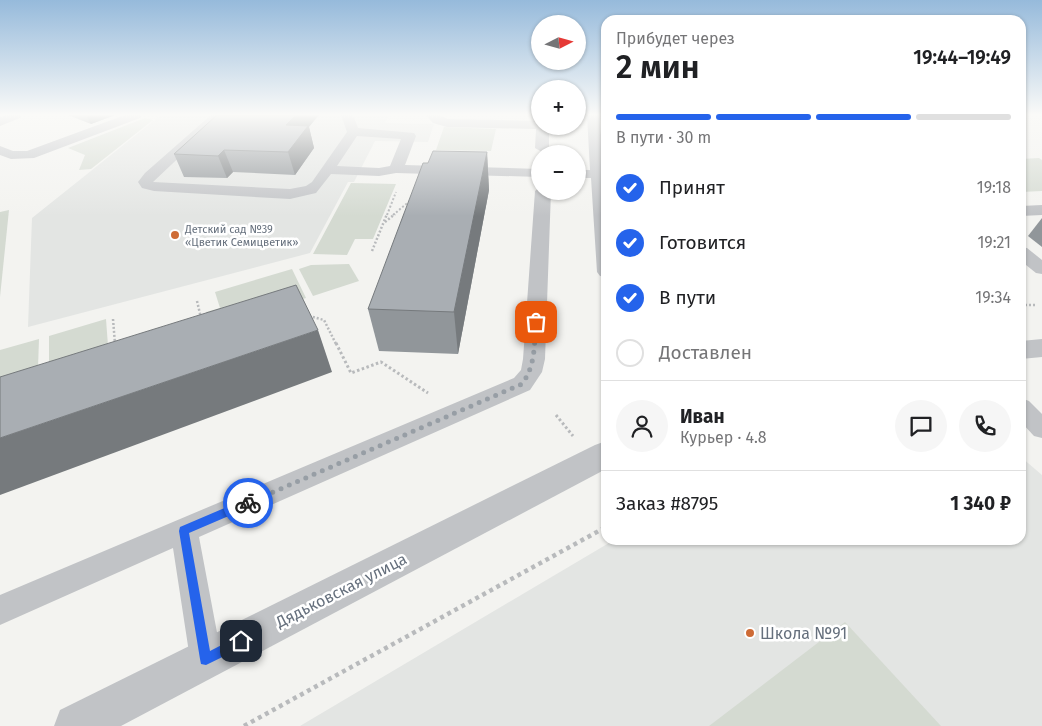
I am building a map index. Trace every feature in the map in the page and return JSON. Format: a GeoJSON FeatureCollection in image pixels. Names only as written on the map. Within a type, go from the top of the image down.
{"type":"FeatureCollection","features":[{"type":"Feature","properties":{"kind":"street"},"geometry":{"type":"LineString","coordinates":[[1026,350],[1042,348]]}},
{"type":"Feature","properties":{"kind":"street","name":"Дядьковская улица"},"geometry":{"type":"LineString","coordinates":[[76,726],[206,659],[592,448]]}},
{"type":"Feature","properties":{"kind":"lane"},"geometry":{"type":"LineString","coordinates":[[0,150],[11,155],[29,155],[45,149]]}},
{"type":"Feature","properties":{"kind":"lane"},"geometry":{"type":"LineString","coordinates":[[180,149],[150,176],[145,182],[147,185],[164,188],[300,193],[311,190],[340,149]]}},
{"type":"Feature","properties":{"kind":"lane"},"geometry":{"type":"LineString","coordinates":[[396,169],[403,149]]}},
{"type":"Feature","properties":{"kind":"lane"},"geometry":{"type":"LineString","coordinates":[[596,149],[601,211]]}},
{"type":"Feature","properties":{"kind":"lane"},"geometry":{"type":"LineString","coordinates":[[326,170],[379,172],[396,169],[531,173]]}},
{"type":"Feature","properties":{"kind":"lane"},"geometry":{"type":"LineString","coordinates":[[586,174],[598,174]]}},
{"type":"Feature","properties":{"kind":"lane"},"geometry":{"type":"LineString","coordinates":[[0,610],[522,384],[531,372],[534,359],[543,200]]}},
{"type":"Feature","properties":{"kind":"lane"},"geometry":{"type":"LineString","coordinates":[[1026,211],[1042,210]]}},
{"type":"Feature","properties":{"kind":"lane"},"geometry":{"type":"LineString","coordinates":[[1026,256],[1042,269]]}},
{"type":"Feature","properties":{"kind":"lane"},"geometry":{"type":"LineString","coordinates":[[1026,412],[1042,429]]}},
{"type":"Feature","properties":{"kind":"lane"},"geometry":{"type":"LineString","coordinates":[[184,531],[206,659]]}},
{"type":"Feature","properties":{"kind":"path"},"geometry":{"type":"LineString","coordinates":[[372,251],[398,186]]}},
{"type":"Feature","properties":{"kind":"path"},"geometry":{"type":"LineString","coordinates":[[383,223],[412,199]]}},
{"type":"Feature","properties":{"kind":"path"},"geometry":{"type":"LineString","coordinates":[[197,301],[202,319]]}},
{"type":"Feature","properties":{"kind":"path"},"geometry":{"type":"LineString","coordinates":[[1026,305],[1035,304]]}},
{"type":"Feature","properties":{"kind":"path"},"geometry":{"type":"LineString","coordinates":[[306,316],[324,320],[351,373],[381,362],[458,413]]}},
{"type":"Feature","properties":{"kind":"path"},"geometry":{"type":"LineString","coordinates":[[112,319],[116,348]]}},
{"type":"Feature","properties":{"kind":"path"},"geometry":{"type":"LineString","coordinates":[[556,415],[592,448]]}},
{"type":"Feature","properties":{"kind":"path"},"geometry":{"type":"LineString","coordinates":[[244,726],[601,530]]}},
{"type":"Feature","properties":{"kind":"shaded area"},"geometry":{"type":"Polygon","coordinates":[[[70,149],[116,149],[91,169],[79,170],[85,155],[70,149]]]}},
{"type":"Feature","properties":{"kind":"shaded area","name":"Детский сад №39 «Цветик Семицветик»"},"geometry":{"type":"Polygon","coordinates":[[[119,149],[371,149],[354,182],[348,182],[310,253],[28,327],[32,218],[119,149]]]}},
{"type":"Feature","properties":{"kind":"shaded area"},"geometry":{"type":"Polygon","coordinates":[[[436,149],[491,149],[491,151],[436,149]]]}},
{"type":"Feature","properties":{"kind":"shaded area"},"geometry":{"type":"Polygon","coordinates":[[[1039,158],[1042,160],[1042,191],[1026,192],[1026,159],[1039,158]]]}},
{"type":"Feature","properties":{"kind":"shaded area"},"geometry":{"type":"Polygon","coordinates":[[[351,183],[396,184],[373,239],[355,239],[347,255],[313,254],[351,183]]]}},
{"type":"Feature","properties":{"kind":"shaded area"},"geometry":{"type":"Polygon","coordinates":[[[9,210],[0,297],[0,212],[9,210]]]}},
{"type":"Feature","properties":{"kind":"shaded area"},"geometry":{"type":"Polygon","coordinates":[[[349,264],[359,281],[313,296],[299,269],[311,265],[349,264]]]}},
{"type":"Feature","properties":{"kind":"shaded area"},"geometry":{"type":"Polygon","coordinates":[[[292,269],[306,298],[284,305],[208,318],[206,312],[220,308],[215,292],[292,269]]]}},
{"type":"Feature","properties":{"kind":"shaded area"},"geometry":{"type":"Polygon","coordinates":[[[106,319],[108,346],[49,364],[49,336],[106,319]]]}},
{"type":"Feature","properties":{"kind":"shaded area"},"geometry":{"type":"Polygon","coordinates":[[[39,339],[38,368],[0,393],[0,350],[39,339]]]}},
{"type":"Feature","properties":{"kind":"shaded area","name":"Школа №91"},"geometry":{"type":"Polygon","coordinates":[[[1026,461],[1042,475],[1042,726],[300,726],[606,545],[1026,545],[1026,461]]]}},
{"type":"Feature","properties":{"kind":"shaded area"},"geometry":{"type":"Polygon","coordinates":[[[845,622],[941,726],[709,726],[845,622]]]}},
{"type":"Feature","properties":{"kind":"building"},"geometry":{"type":"Polygon","coordinates":[[[180,149],[290,149],[288,152],[224,150],[218,156],[174,154],[180,149]]]}},
{"type":"Feature","properties":{"kind":"building"},"geometry":{"type":"Polygon","coordinates":[[[433,151],[487,152],[454,312],[368,309],[423,163],[428,163],[433,151]]]}},
{"type":"Feature","properties":{"kind":"building"},"geometry":{"type":"Polygon","coordinates":[[[296,285],[318,330],[0,438],[0,377],[296,285]]]}},
{"type":"Feature","properties":{"kind":"way so far"},"geometry":{"type":"LineString","coordinates":[[248,503],[522,384],[531,372],[534,359],[536,322]]}},
{"type":"Feature","properties":{"kind":"place","name":"Детский сад №39 «Цветик Семицветик»"},"geometry":{"type":"Point","coordinates":[175,235]}},
{"type":"Feature","properties":{"kind":"place","name":"Школа №91"},"geometry":{"type":"Point","coordinates":[750,633]}},
{"type":"Feature","properties":{"kind":"route"},"geometry":{"type":"LineString","coordinates":[[241,641],[206,659],[184,531],[248,503]]}}]}
